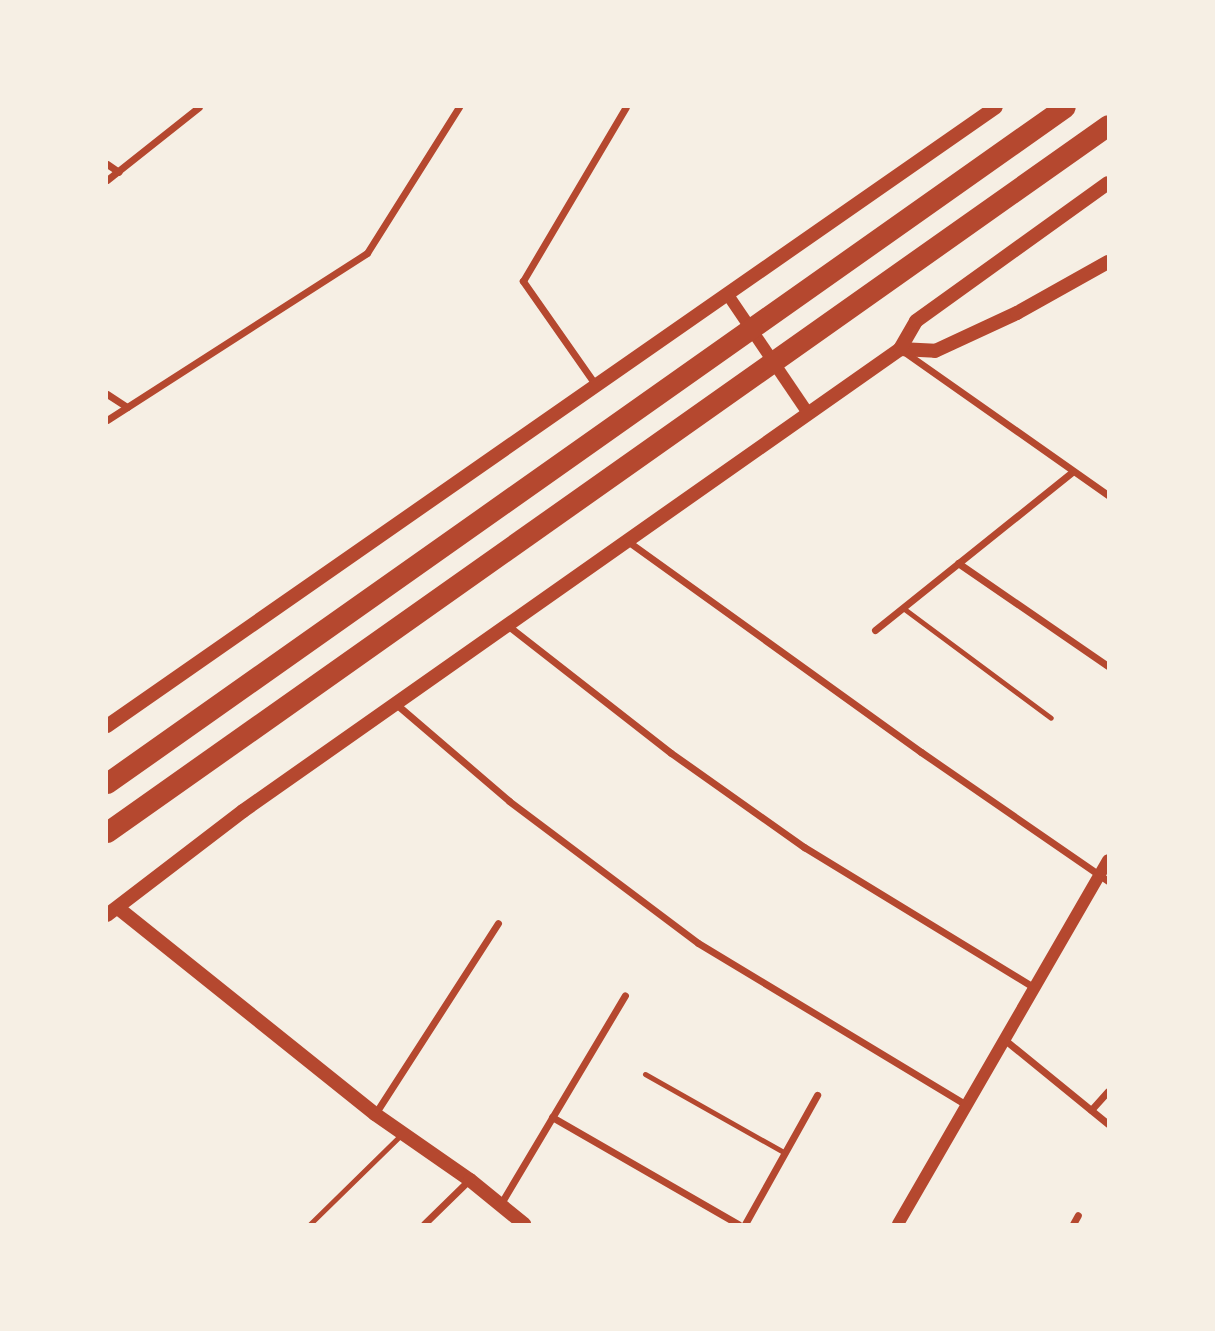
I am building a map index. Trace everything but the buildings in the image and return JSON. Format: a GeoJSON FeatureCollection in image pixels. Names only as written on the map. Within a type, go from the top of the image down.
{"type":"FeatureCollection","features":[{"type":"Feature","properties":{"kind":"highway"},"geometry":{"type":"LineString","coordinates":[[107,783],[1065,107]]}},
{"type":"Feature","properties":{"kind":"highway"},"geometry":{"type":"LineString","coordinates":[[107,832],[1108,125]]}},
{"type":"Feature","properties":{"kind":"main road"},"geometry":{"type":"LineString","coordinates":[[107,726],[996,107]]}},
{"type":"Feature","properties":{"kind":"main road"},"geometry":{"type":"LineString","coordinates":[[524,1224],[470,1180],[401,1135],[112,911],[243,811],[626,539],[900,349],[916,321],[1108,183]]}},
{"type":"Feature","properties":{"kind":"main road"},"geometry":{"type":"LineString","coordinates":[[900,349],[935,351],[1017,313],[1108,262]]}},
{"type":"Feature","properties":{"kind":"street"},"geometry":{"type":"LineString","coordinates":[[107,180],[199,107]]}},
{"type":"Feature","properties":{"kind":"street"},"geometry":{"type":"LineString","coordinates":[[107,420],[367,253],[459,107]]}},
{"type":"Feature","properties":{"kind":"street"},"geometry":{"type":"LineString","coordinates":[[596,384],[523,281],[626,107]]}},
{"type":"Feature","properties":{"kind":"street"},"geometry":{"type":"LineString","coordinates":[[107,164],[118,172]]}},
{"type":"Feature","properties":{"kind":"street"},"geometry":{"type":"LineString","coordinates":[[728,295],[808,413]]}},
{"type":"Feature","properties":{"kind":"street"},"geometry":{"type":"LineString","coordinates":[[900,349],[1108,495]]}},
{"type":"Feature","properties":{"kind":"street"},"geometry":{"type":"LineString","coordinates":[[107,394],[127,407]]}},
{"type":"Feature","properties":{"kind":"street"},"geometry":{"type":"LineString","coordinates":[[875,630],[1072,472]]}},
{"type":"Feature","properties":{"kind":"street"},"geometry":{"type":"LineString","coordinates":[[626,539],[1104,879]]}},
{"type":"Feature","properties":{"kind":"street"},"geometry":{"type":"LineString","coordinates":[[958,564],[1108,666]]}},
{"type":"Feature","properties":{"kind":"street"},"geometry":{"type":"LineString","coordinates":[[506,625],[671,753],[804,847],[1035,988]]}},
{"type":"Feature","properties":{"kind":"street"},"geometry":{"type":"LineString","coordinates":[[396,704],[509,801],[698,943],[968,1106]]}},
{"type":"Feature","properties":{"kind":"street"},"geometry":{"type":"LineString","coordinates":[[898,1224],[1035,988],[1104,879],[1108,860]]}},
{"type":"Feature","properties":{"kind":"street"},"geometry":{"type":"LineString","coordinates":[[375,1114],[498,923]]}},
{"type":"Feature","properties":{"kind":"street"},"geometry":{"type":"LineString","coordinates":[[500,1205],[625,995]]}},
{"type":"Feature","properties":{"kind":"street"},"geometry":{"type":"LineString","coordinates":[[1005,1040],[1108,1124]]}},
{"type":"Feature","properties":{"kind":"street"},"geometry":{"type":"LineString","coordinates":[[1091,1110],[1108,1091]]}},
{"type":"Feature","properties":{"kind":"street"},"geometry":{"type":"LineString","coordinates":[[746,1224],[817,1095]]}},
{"type":"Feature","properties":{"kind":"street"},"geometry":{"type":"LineString","coordinates":[[552,1117],[738,1224]]}},
{"type":"Feature","properties":{"kind":"street"},"geometry":{"type":"LineString","coordinates":[[424,1224],[470,1180]]}},
{"type":"Feature","properties":{"kind":"street"},"geometry":{"type":"LineString","coordinates":[[1073,1224],[1078,1215]]}},
{"type":"Feature","properties":{"kind":"lane"},"geometry":{"type":"LineString","coordinates":[[903,608],[1051,718]]}},
{"type":"Feature","properties":{"kind":"lane"},"geometry":{"type":"LineString","coordinates":[[645,1074],[785,1153]]}},
{"type":"Feature","properties":{"kind":"lane"},"geometry":{"type":"LineString","coordinates":[[310,1224],[401,1135]]}}]}
